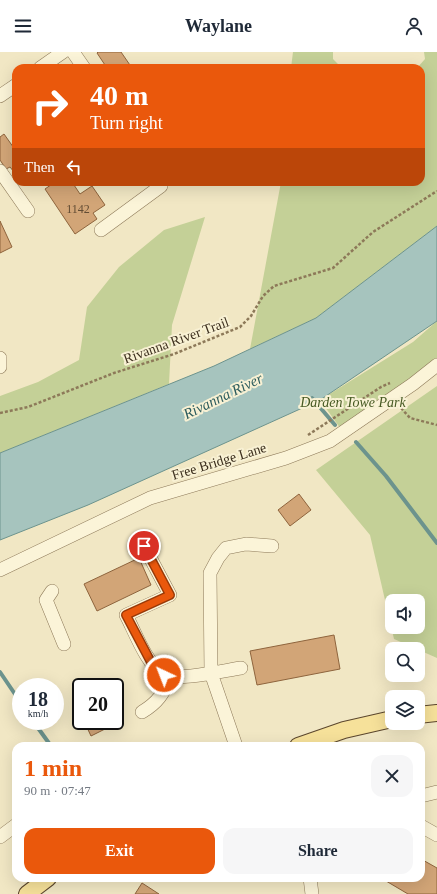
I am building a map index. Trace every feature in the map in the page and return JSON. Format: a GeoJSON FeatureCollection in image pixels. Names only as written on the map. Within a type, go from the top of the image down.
{"type":"FeatureCollection","features":[{"type":"Feature","properties":{"kind":"main road"},"geometry":{"type":"LineString","coordinates":[[425,714],[437,712]]}},
{"type":"Feature","properties":{"kind":"main road"},"geometry":{"type":"LineString","coordinates":[[310,742],[344,730],[385,721]]}},
{"type":"Feature","properties":{"kind":"main road"},"geometry":{"type":"LineString","coordinates":[[27,894],[43,882]]}},
{"type":"Feature","properties":{"kind":"street"},"geometry":{"type":"LineString","coordinates":[[46,64],[63,52]]}},
{"type":"Feature","properties":{"kind":"street"},"geometry":{"type":"LineString","coordinates":[[73,52],[81,64]]}},
{"type":"Feature","properties":{"kind":"street"},"geometry":{"type":"LineString","coordinates":[[0,96],[12,88]]}},
{"type":"Feature","properties":{"kind":"street"},"geometry":{"type":"LineString","coordinates":[[0,171],[28,212]]}},
{"type":"Feature","properties":{"kind":"street"},"geometry":{"type":"LineString","coordinates":[[101,230],[161,186]]}},
{"type":"Feature","properties":{"kind":"street"},"geometry":{"type":"LineString","coordinates":[[0,358],[0,366]]}},
{"type":"Feature","properties":{"kind":"street","name":"Free Bridge Lane"},"geometry":{"type":"LineString","coordinates":[[0,570],[150,498],[311,449],[330,441],[393,398],[437,365]]}},
{"type":"Feature","properties":{"kind":"street"},"geometry":{"type":"LineString","coordinates":[[235,742],[211,673],[210,573],[218,558],[226,548],[246,544],[272,546]]}},
{"type":"Feature","properties":{"kind":"street"},"geometry":{"type":"LineString","coordinates":[[144,546],[170,595],[126,615],[153,666],[164,675],[176,678],[242,668]]}},
{"type":"Feature","properties":{"kind":"street"},"geometry":{"type":"LineString","coordinates":[[52,591],[46,600],[64,644]]}},
{"type":"Feature","properties":{"kind":"street"},"geometry":{"type":"LineString","coordinates":[[142,712],[155,704],[165,692],[170,676]]}},
{"type":"Feature","properties":{"kind":"street"},"geometry":{"type":"LineString","coordinates":[[425,795],[437,792]]}},
{"type":"Feature","properties":{"kind":"street"},"geometry":{"type":"LineString","coordinates":[[0,837],[12,828]]}},
{"type":"Feature","properties":{"kind":"street"},"geometry":{"type":"LineString","coordinates":[[425,828],[437,835]]}},
{"type":"Feature","properties":{"kind":"street"},"geometry":{"type":"LineString","coordinates":[[310,882],[312,894]]}},
{"type":"Feature","properties":{"kind":"path","name":"Rivanna River Trail"},"geometry":{"type":"LineString","coordinates":[[0,413],[28,407],[114,373],[174,354],[240,327],[251,316],[263,296],[274,286],[333,268],[373,232],[437,191]]}},
{"type":"Feature","properties":{"kind":"path"},"geometry":{"type":"LineString","coordinates":[[393,398],[410,418],[437,425]]}},
{"type":"Feature","properties":{"kind":"path"},"geometry":{"type":"LineString","coordinates":[[321,426],[347,410]]}},
{"type":"Feature","properties":{"kind":"green space"},"geometry":{"type":"Polygon","coordinates":[[[293,52],[333,52],[333,59],[338,64],[292,64],[293,52]]]}},
{"type":"Feature","properties":{"kind":"green space"},"geometry":{"type":"Polygon","coordinates":[[[424,52],[437,52],[437,226],[316,318],[250,349],[280,186],[425,186],[425,64],[421,64],[425,59],[424,52]]]}},
{"type":"Feature","properties":{"kind":"green space"},"geometry":{"type":"Polygon","coordinates":[[[205,217],[172,325],[169,384],[0,453],[0,396],[38,382],[79,360],[87,307],[119,267],[164,230],[205,217]]]}},
{"type":"Feature","properties":{"kind":"green space","name":"Darden Towe Park"},"geometry":{"type":"Polygon","coordinates":[[[437,321],[437,364],[343,432],[320,400],[413,342],[437,321]]]}},
{"type":"Feature","properties":{"kind":"green space"},"geometry":{"type":"Polygon","coordinates":[[[437,386],[437,658],[425,653],[425,642],[401,642],[394,639],[393,634],[425,634],[425,594],[385,594],[385,600],[370,535],[316,470],[437,386]]]}},
{"type":"Feature","properties":{"kind":"water","name":"Rivanna River"},"geometry":{"type":"Polygon","coordinates":[[[437,226],[437,321],[320,400],[88,505],[0,540],[0,453],[214,366],[316,318],[437,226]]]}},
{"type":"Feature","properties":{"kind":"building"},"geometry":{"type":"Polygon","coordinates":[[[121,52],[129,64],[104,64],[97,53],[121,52]]]}},
{"type":"Feature","properties":{"kind":"building"},"geometry":{"type":"Polygon","coordinates":[[[4,134],[12,145],[12,170],[10,167],[6,169],[0,160],[0,137],[4,134]]]}},
{"type":"Feature","properties":{"kind":"building"},"geometry":{"type":"Polygon","coordinates":[[[49,186],[75,186],[80,194],[92,186],[105,205],[93,213],[97,219],[75,234],[45,189],[49,186]]]}},
{"type":"Feature","properties":{"kind":"building"},"geometry":{"type":"Polygon","coordinates":[[[0,221],[12,247],[0,253],[0,221]]]}},
{"type":"Feature","properties":{"kind":"building"},"geometry":{"type":"Polygon","coordinates":[[[299,494],[311,510],[290,526],[278,510],[299,494]]]}},
{"type":"Feature","properties":{"kind":"building"},"geometry":{"type":"Polygon","coordinates":[[[139,558],[151,585],[97,611],[84,584],[139,558]]]}},
{"type":"Feature","properties":{"kind":"building"},"geometry":{"type":"Polygon","coordinates":[[[334,635],[340,669],[257,685],[250,651],[334,635]]]}},
{"type":"Feature","properties":{"kind":"building"},"geometry":{"type":"Polygon","coordinates":[[[88,730],[103,730],[91,736],[88,730]]]}},
{"type":"Feature","properties":{"kind":"building"},"geometry":{"type":"Polygon","coordinates":[[[425,861],[437,868],[437,894],[408,894],[388,882],[425,882],[425,861]]]}},
{"type":"Feature","properties":{"kind":"building"},"geometry":{"type":"Polygon","coordinates":[[[142,883],[159,894],[135,894],[142,883]]]}},
{"type":"Feature","properties":{"kind":"waterway"},"geometry":{"type":"LineString","coordinates":[[312,398],[335,425]]}},
{"type":"Feature","properties":{"kind":"waterway"},"geometry":{"type":"LineString","coordinates":[[356,442],[386,476],[437,543]]}},
{"type":"Feature","properties":{"kind":"waterway"},"geometry":{"type":"LineString","coordinates":[[0,672],[12,690]]}},
{"type":"Feature","properties":{"kind":"waterway"},"geometry":{"type":"LineString","coordinates":[[39,730],[48,742]]}},
{"type":"Feature","properties":{"kind":"route"},"geometry":{"type":"LineString","coordinates":[[144,546],[170,595],[126,615],[153,666],[164,675]]}}]}
